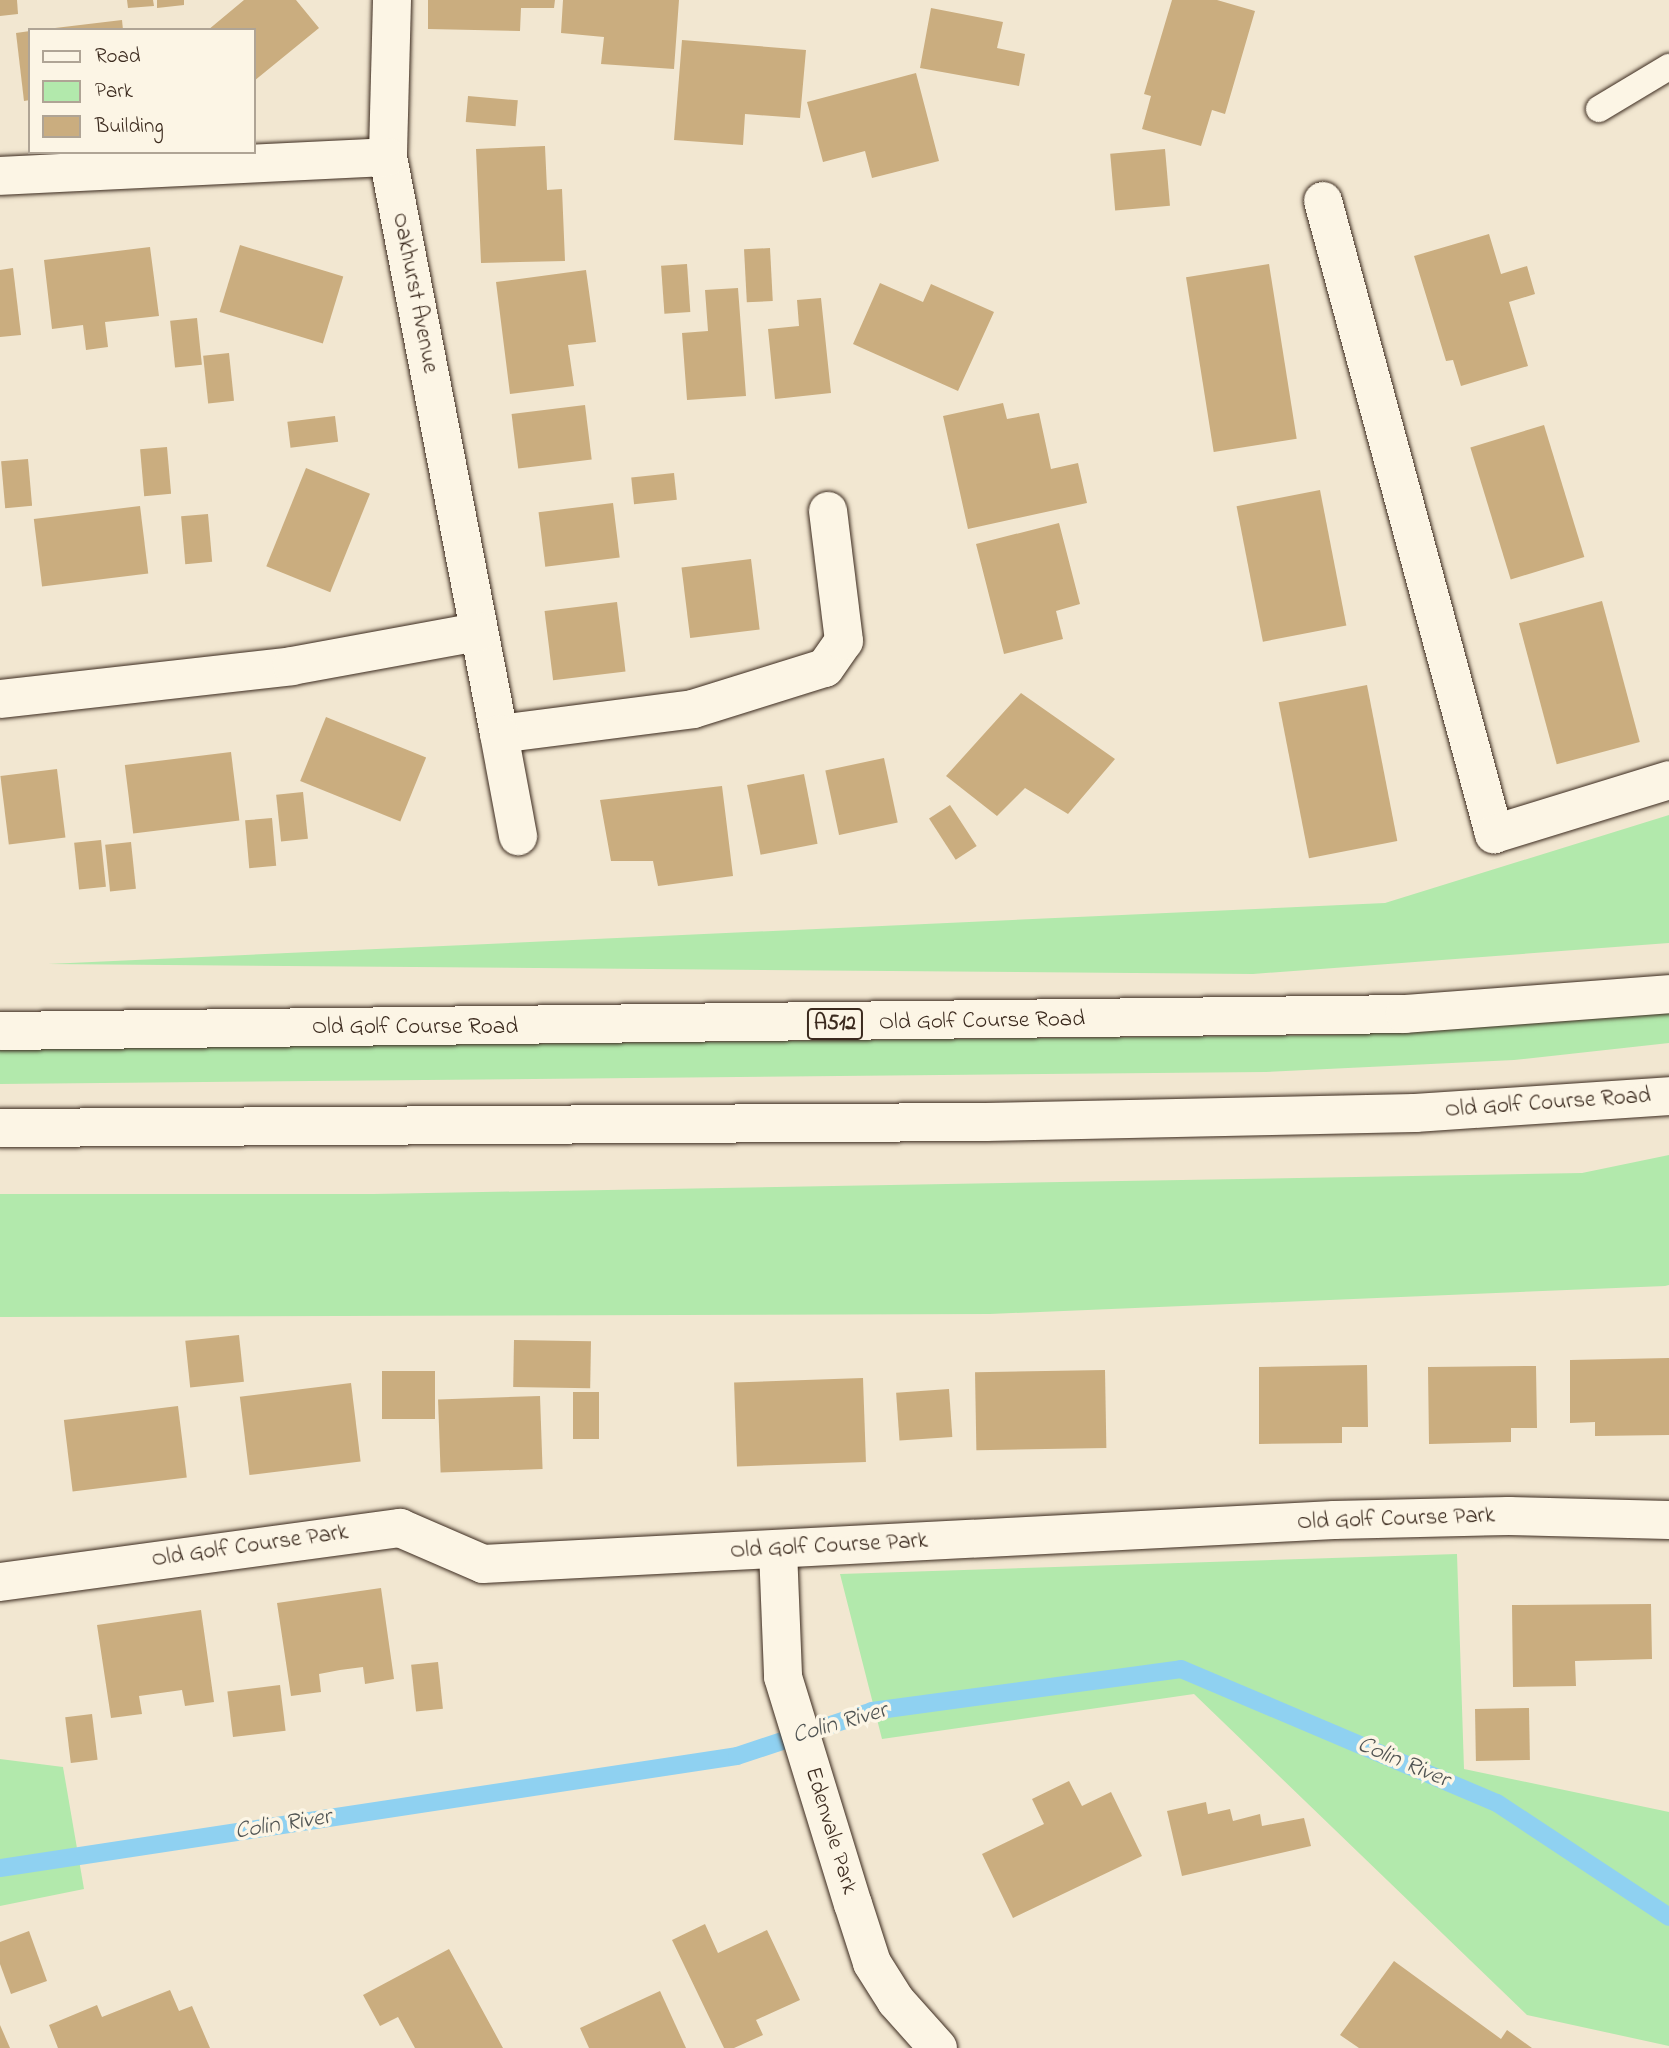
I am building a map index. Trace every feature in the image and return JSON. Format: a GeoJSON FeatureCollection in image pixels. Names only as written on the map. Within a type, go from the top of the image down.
{"type":"FeatureCollection","features":[{"type":"Feature","properties":{"kind":"main road","name":"Oakhurst Avenue"},"geometry":{"type":"LineString","coordinates":[[392,0],[388,157],[518,836]]}},
{"type":"Feature","properties":{"kind":"main road"},"geometry":{"type":"LineString","coordinates":[[0,176],[388,157]]}},
{"type":"Feature","properties":{"kind":"main road"},"geometry":{"type":"LineString","coordinates":[[1323,201],[1494,834],[1669,780]]}},
{"type":"Feature","properties":{"kind":"main road"},"geometry":{"type":"LineString","coordinates":[[499,734],[693,709],[825,668],[844,641],[828,510]]}},
{"type":"Feature","properties":{"kind":"main road"},"geometry":{"type":"LineString","coordinates":[[0,699],[292,666],[478,632]]}},
{"type":"Feature","properties":{"kind":"main road","name":"Old Golf Course Road"},"geometry":{"type":"LineString","coordinates":[[0,1031],[1391,1015],[1669,994]]}},
{"type":"Feature","properties":{"kind":"main road","name":"Old Golf Course Road"},"geometry":{"type":"LineString","coordinates":[[0,1128],[1014,1121],[1415,1113],[1669,1096]]}},
{"type":"Feature","properties":{"kind":"main road","name":"Old Golf Course Park"},"geometry":{"type":"LineString","coordinates":[[0,1582],[400,1528],[483,1563],[1334,1520],[1509,1516],[1669,1520]]}},
{"type":"Feature","properties":{"kind":"main road","name":"Edenvale Park"},"geometry":{"type":"LineString","coordinates":[[778,1550],[779,1656],[824,1813],[872,1963],[896,2001],[938,2048]]}},
{"type":"Feature","properties":{"kind":"lane"},"geometry":{"type":"LineString","coordinates":[[1599,109],[1669,67]]}},
{"type":"Feature","properties":{"kind":"green space"},"geometry":{"type":"Polygon","coordinates":[[[1669,815],[1669,943],[1253,974],[48,964],[1385,903],[1669,815]]]}},
{"type":"Feature","properties":{"kind":"green space"},"geometry":{"type":"Polygon","coordinates":[[[1669,1009],[1669,1043],[1514,1060],[1266,1072],[0,1084],[0,1049],[1334,1035],[1581,1020],[1669,1009]]]}},
{"type":"Feature","properties":{"kind":"green space"},"geometry":{"type":"Polygon","coordinates":[[[1669,1155],[1669,1285],[1665,1286],[990,1314],[0,1317],[0,1194],[373,1194],[1582,1173],[1669,1155]]]}},
{"type":"Feature","properties":{"kind":"green space"},"geometry":{"type":"Polygon","coordinates":[[[1457,1554],[1464,1769],[1669,1812],[1669,2046],[1527,2015],[1194,1694],[882,1739],[840,1574],[1457,1554]]]}},
{"type":"Feature","properties":{"kind":"green space"},"geometry":{"type":"Polygon","coordinates":[[[0,1759],[63,1767],[84,1889],[0,1906],[0,1759]]]}},
{"type":"Feature","properties":{"kind":"building"},"geometry":{"type":"Polygon","coordinates":[[[0,0],[17,0],[18,14],[0,16],[0,0]]]}},
{"type":"Feature","properties":{"kind":"building"},"geometry":{"type":"Polygon","coordinates":[[[127,0],[153,0],[154,6],[128,8],[127,0]]]}},
{"type":"Feature","properties":{"kind":"building"},"geometry":{"type":"Polygon","coordinates":[[[157,0],[184,0],[184,5],[157,8],[157,0]]]}},
{"type":"Feature","properties":{"kind":"building"},"geometry":{"type":"Polygon","coordinates":[[[244,0],[296,0],[319,28],[256,79],[256,28],[210,28],[244,0]]]}},
{"type":"Feature","properties":{"kind":"building"},"geometry":{"type":"Polygon","coordinates":[[[428,0],[555,0],[554,8],[521,8],[520,31],[428,29],[428,0]]]}},
{"type":"Feature","properties":{"kind":"building"},"geometry":{"type":"Polygon","coordinates":[[[563,0],[679,0],[674,69],[601,64],[604,37],[561,33],[563,0]]]}},
{"type":"Feature","properties":{"kind":"building"},"geometry":{"type":"Polygon","coordinates":[[[1172,0],[1217,0],[1255,11],[1225,114],[1212,110],[1201,146],[1142,129],[1151,96],[1144,94],[1172,0]]]}},
{"type":"Feature","properties":{"kind":"building"},"geometry":{"type":"Polygon","coordinates":[[[931,8],[1003,22],[997,48],[1025,54],[1019,86],[920,68],[931,8]]]}},
{"type":"Feature","properties":{"kind":"building"},"geometry":{"type":"Polygon","coordinates":[[[122,20],[123,28],[55,28],[122,20]]]}},
{"type":"Feature","properties":{"kind":"building"},"geometry":{"type":"Polygon","coordinates":[[[28,31],[28,100],[24,101],[16,33],[28,31]]]}},
{"type":"Feature","properties":{"kind":"building"},"geometry":{"type":"Polygon","coordinates":[[[682,40],[806,50],[800,118],[745,114],[743,145],[674,140],[682,40]]]}},
{"type":"Feature","properties":{"kind":"building"},"geometry":{"type":"Polygon","coordinates":[[[916,73],[939,161],[872,178],[865,151],[823,162],[807,102],[916,73]]]}},
{"type":"Feature","properties":{"kind":"building"},"geometry":{"type":"Polygon","coordinates":[[[468,96],[518,100],[516,126],[466,122],[468,96]]]}},
{"type":"Feature","properties":{"kind":"building"},"geometry":{"type":"Polygon","coordinates":[[[545,146],[547,190],[562,189],[565,261],[481,263],[476,149],[545,146]]]}},
{"type":"Feature","properties":{"kind":"building"},"geometry":{"type":"Polygon","coordinates":[[[1165,149],[1170,206],[1115,211],[1110,154],[1165,149]]]}},
{"type":"Feature","properties":{"kind":"building"},"geometry":{"type":"Polygon","coordinates":[[[1489,234],[1501,274],[1527,266],[1535,294],[1509,302],[1528,366],[1461,386],[1453,360],[1446,361],[1414,256],[1489,234]]]}},
{"type":"Feature","properties":{"kind":"building"},"geometry":{"type":"Polygon","coordinates":[[[240,245],[343,277],[323,344],[220,312],[240,245]]]}},
{"type":"Feature","properties":{"kind":"building"},"geometry":{"type":"Polygon","coordinates":[[[150,247],[159,316],[105,322],[108,347],[86,350],[83,325],[52,329],[44,260],[150,247]]]}},
{"type":"Feature","properties":{"kind":"building"},"geometry":{"type":"Polygon","coordinates":[[[770,248],[773,301],[747,302],[744,249],[770,248]]]}},
{"type":"Feature","properties":{"kind":"building"},"geometry":{"type":"Polygon","coordinates":[[[687,264],[690,312],[664,314],[661,266],[687,264]]]}},
{"type":"Feature","properties":{"kind":"building"},"geometry":{"type":"Polygon","coordinates":[[[1269,264],[1297,439],[1214,452],[1186,277],[1269,264]]]}},
{"type":"Feature","properties":{"kind":"building"},"geometry":{"type":"Polygon","coordinates":[[[13,268],[21,335],[0,337],[0,270],[13,268]]]}},
{"type":"Feature","properties":{"kind":"building"},"geometry":{"type":"Polygon","coordinates":[[[586,270],[596,342],[568,345],[574,386],[510,394],[496,282],[586,270]]]}},
{"type":"Feature","properties":{"kind":"building"},"geometry":{"type":"Polygon","coordinates":[[[880,283],[923,302],[931,284],[994,312],[958,391],[853,344],[880,283]]]}},
{"type":"Feature","properties":{"kind":"building"},"geometry":{"type":"Polygon","coordinates":[[[738,288],[746,396],[687,400],[682,333],[708,331],[705,290],[738,288]]]}},
{"type":"Feature","properties":{"kind":"building"},"geometry":{"type":"Polygon","coordinates":[[[821,298],[831,393],[775,399],[768,329],[799,326],[797,300],[821,298]]]}},
{"type":"Feature","properties":{"kind":"building"},"geometry":{"type":"Polygon","coordinates":[[[197,318],[202,365],[175,368],[170,321],[197,318]]]}},
{"type":"Feature","properties":{"kind":"building"},"geometry":{"type":"Polygon","coordinates":[[[229,353],[234,401],[208,403],[203,356],[229,353]]]}},
{"type":"Feature","properties":{"kind":"building"},"geometry":{"type":"Polygon","coordinates":[[[1003,403],[1007,419],[1039,413],[1051,469],[1078,463],[1087,503],[968,529],[943,416],[1003,403]]]}},
{"type":"Feature","properties":{"kind":"building"},"geometry":{"type":"Polygon","coordinates":[[[585,405],[592,460],[518,469],[512,414],[585,405]]]}},
{"type":"Feature","properties":{"kind":"building"},"geometry":{"type":"Polygon","coordinates":[[[335,416],[338,442],[291,448],[287,422],[335,416]]]}},
{"type":"Feature","properties":{"kind":"building"},"geometry":{"type":"Polygon","coordinates":[[[1544,425],[1584,557],[1511,579],[1470,448],[1544,425]]]}},
{"type":"Feature","properties":{"kind":"building"},"geometry":{"type":"Polygon","coordinates":[[[167,447],[171,494],[144,496],[140,449],[167,447]]]}},
{"type":"Feature","properties":{"kind":"building"},"geometry":{"type":"Polygon","coordinates":[[[28,459],[32,506],[5,508],[1,461],[28,459]]]}},
{"type":"Feature","properties":{"kind":"building"},"geometry":{"type":"Polygon","coordinates":[[[306,468],[370,494],[330,592],[266,566],[306,468]]]}},
{"type":"Feature","properties":{"kind":"building"},"geometry":{"type":"Polygon","coordinates":[[[674,473],[677,500],[634,504],[631,477],[674,473]]]}},
{"type":"Feature","properties":{"kind":"building"},"geometry":{"type":"Polygon","coordinates":[[[1320,490],[1346,625],[1263,642],[1237,506],[1320,490]]]}},
{"type":"Feature","properties":{"kind":"building"},"geometry":{"type":"Polygon","coordinates":[[[613,503],[620,558],[545,567],[539,512],[613,503]]]}},
{"type":"Feature","properties":{"kind":"building"},"geometry":{"type":"Polygon","coordinates":[[[140,506],[148,573],[42,587],[34,519],[140,506]]]}},
{"type":"Feature","properties":{"kind":"building"},"geometry":{"type":"Polygon","coordinates":[[[208,514],[212,562],[185,564],[181,516],[208,514]]]}},
{"type":"Feature","properties":{"kind":"building"},"geometry":{"type":"Polygon","coordinates":[[[1059,523],[1080,604],[1056,611],[1063,639],[1004,654],[976,544],[1059,523]]]}},
{"type":"Feature","properties":{"kind":"building"},"geometry":{"type":"Polygon","coordinates":[[[751,559],[760,629],[690,638],[682,568],[751,559]]]}},
{"type":"Feature","properties":{"kind":"building"},"geometry":{"type":"Polygon","coordinates":[[[1602,601],[1640,742],[1557,764],[1519,623],[1602,601]]]}},
{"type":"Feature","properties":{"kind":"building"},"geometry":{"type":"Polygon","coordinates":[[[617,602],[626,671],[553,680],[545,611],[617,602]]]}},
{"type":"Feature","properties":{"kind":"building"},"geometry":{"type":"Polygon","coordinates":[[[1367,685],[1397,841],[1309,858],[1279,702],[1367,685]]]}},
{"type":"Feature","properties":{"kind":"building"},"geometry":{"type":"Polygon","coordinates":[[[1021,693],[1115,759],[1068,814],[1025,788],[997,816],[946,776],[1021,693]]]}},
{"type":"Feature","properties":{"kind":"building"},"geometry":{"type":"Polygon","coordinates":[[[326,717],[426,757],[400,821],[300,781],[326,717]]]}},
{"type":"Feature","properties":{"kind":"building"},"geometry":{"type":"Polygon","coordinates":[[[231,752],[239,820],[133,834],[125,765],[231,752]]]}},
{"type":"Feature","properties":{"kind":"building"},"geometry":{"type":"Polygon","coordinates":[[[884,758],[898,823],[839,835],[825,770],[884,758]]]}},
{"type":"Feature","properties":{"kind":"building"},"geometry":{"type":"Polygon","coordinates":[[[57,769],[65,837],[9,844],[0,776],[57,769]]]}},
{"type":"Feature","properties":{"kind":"building"},"geometry":{"type":"Polygon","coordinates":[[[804,774],[818,844],[761,855],[747,785],[804,774]]]}},
{"type":"Feature","properties":{"kind":"building"},"geometry":{"type":"Polygon","coordinates":[[[722,786],[733,876],[658,886],[653,861],[611,861],[600,800],[722,786]]]}},
{"type":"Feature","properties":{"kind":"building"},"geometry":{"type":"Polygon","coordinates":[[[303,792],[308,839],[281,842],[276,795],[303,792]]]}},
{"type":"Feature","properties":{"kind":"building"},"geometry":{"type":"Polygon","coordinates":[[[950,805],[977,846],[956,860],[929,819],[950,805]]]}},
{"type":"Feature","properties":{"kind":"building"},"geometry":{"type":"Polygon","coordinates":[[[272,818],[276,866],[249,868],[245,820],[272,818]]]}},
{"type":"Feature","properties":{"kind":"building"},"geometry":{"type":"Polygon","coordinates":[[[101,840],[106,887],[79,890],[74,843],[101,840]]]}},
{"type":"Feature","properties":{"kind":"building"},"geometry":{"type":"Polygon","coordinates":[[[131,842],[136,889],[110,891],[105,845],[131,842]]]}},
{"type":"Feature","properties":{"kind":"building"},"geometry":{"type":"Polygon","coordinates":[[[239,1335],[244,1382],[190,1387],[185,1341],[239,1335]]]}},
{"type":"Feature","properties":{"kind":"building"},"geometry":{"type":"Polygon","coordinates":[[[514,1340],[591,1341],[590,1388],[513,1387],[514,1340]]]}},
{"type":"Feature","properties":{"kind":"building"},"geometry":{"type":"Polygon","coordinates":[[[1669,1358],[1669,1435],[1595,1436],[1595,1422],[1570,1423],[1570,1360],[1669,1358]]]}},
{"type":"Feature","properties":{"kind":"building"},"geometry":{"type":"Polygon","coordinates":[[[1367,1365],[1368,1427],[1342,1427],[1342,1443],[1259,1444],[1259,1367],[1367,1365]]]}},
{"type":"Feature","properties":{"kind":"building"},"geometry":{"type":"Polygon","coordinates":[[[1536,1366],[1537,1428],[1511,1428],[1511,1442],[1429,1444],[1428,1367],[1536,1366]]]}},
{"type":"Feature","properties":{"kind":"building"},"geometry":{"type":"Polygon","coordinates":[[[1105,1370],[1106,1448],[976,1450],[975,1372],[1105,1370]]]}},
{"type":"Feature","properties":{"kind":"building"},"geometry":{"type":"Polygon","coordinates":[[[382,1371],[435,1371],[435,1419],[382,1419],[382,1371]]]}},
{"type":"Feature","properties":{"kind":"building"},"geometry":{"type":"Polygon","coordinates":[[[863,1378],[866,1462],[737,1466],[734,1383],[863,1378]]]}},
{"type":"Feature","properties":{"kind":"building"},"geometry":{"type":"Polygon","coordinates":[[[351,1383],[361,1461],[249,1475],[240,1397],[351,1383]]]}},
{"type":"Feature","properties":{"kind":"building"},"geometry":{"type":"Polygon","coordinates":[[[949,1389],[952,1437],[899,1441],[896,1393],[949,1389]]]}},
{"type":"Feature","properties":{"kind":"building"},"geometry":{"type":"Polygon","coordinates":[[[573,1392],[599,1392],[599,1439],[573,1439],[573,1392]]]}},
{"type":"Feature","properties":{"kind":"building"},"geometry":{"type":"Polygon","coordinates":[[[540,1396],[543,1469],[441,1473],[438,1400],[540,1396]]]}},
{"type":"Feature","properties":{"kind":"building"},"geometry":{"type":"Polygon","coordinates":[[[178,1406],[187,1477],[73,1491],[64,1420],[178,1406]]]}},
{"type":"Feature","properties":{"kind":"building"},"geometry":{"type":"Polygon","coordinates":[[[381,1588],[394,1679],[365,1684],[363,1667],[340,1670],[319,1674],[321,1692],[291,1696],[277,1603],[381,1588]]]}},
{"type":"Feature","properties":{"kind":"building"},"geometry":{"type":"Polygon","coordinates":[[[1651,1604],[1652,1659],[1575,1661],[1576,1686],[1513,1687],[1512,1605],[1651,1604]]]}},
{"type":"Feature","properties":{"kind":"building"},"geometry":{"type":"Polygon","coordinates":[[[201,1610],[214,1702],[185,1706],[182,1690],[139,1696],[142,1714],[111,1718],[97,1625],[201,1610]]]}},
{"type":"Feature","properties":{"kind":"building"},"geometry":{"type":"Polygon","coordinates":[[[438,1662],[443,1709],[416,1712],[411,1665],[438,1662]]]}},
{"type":"Feature","properties":{"kind":"building"},"geometry":{"type":"Polygon","coordinates":[[[280,1685],[286,1731],[233,1737],[227,1691],[280,1685]]]}},
{"type":"Feature","properties":{"kind":"building"},"geometry":{"type":"Polygon","coordinates":[[[1529,1708],[1530,1760],[1476,1761],[1475,1709],[1529,1708]]]}},
{"type":"Feature","properties":{"kind":"building"},"geometry":{"type":"Polygon","coordinates":[[[92,1714],[98,1760],[71,1763],[65,1717],[92,1714]]]}},
{"type":"Feature","properties":{"kind":"building"},"geometry":{"type":"Polygon","coordinates":[[[1069,1781],[1082,1806],[1111,1792],[1142,1856],[1013,1918],[982,1854],[1044,1824],[1032,1799],[1069,1781]]]}},
{"type":"Feature","properties":{"kind":"building"},"geometry":{"type":"Polygon","coordinates":[[[1206,1802],[1208,1814],[1230,1809],[1233,1821],[1260,1814],[1262,1826],[1304,1818],[1311,1846],[1182,1876],[1167,1811],[1206,1802]]]}},
{"type":"Feature","properties":{"kind":"building"},"geometry":{"type":"Polygon","coordinates":[[[705,1924],[718,1953],[767,1930],[800,2000],[756,2020],[763,2035],[734,2048],[724,2048],[672,1940],[705,1924]]]}},
{"type":"Feature","properties":{"kind":"building"},"geometry":{"type":"Polygon","coordinates":[[[29,1931],[47,1981],[11,1994],[0,1964],[0,1942],[29,1931]]]}},
{"type":"Feature","properties":{"kind":"building"},"geometry":{"type":"Polygon","coordinates":[[[449,1949],[503,2048],[415,2048],[398,2017],[380,2026],[363,1995],[449,1949]]]}},
{"type":"Feature","properties":{"kind":"building"},"geometry":{"type":"Polygon","coordinates":[[[1394,1961],[1501,2039],[1507,2030],[1532,2048],[1359,2048],[1340,2035],[1394,1961]]]}},
{"type":"Feature","properties":{"kind":"building"},"geometry":{"type":"Polygon","coordinates":[[[170,1990],[179,2011],[192,2006],[210,2048],[58,2048],[49,2025],[97,2005],[102,2017],[170,1990]]]}},
{"type":"Feature","properties":{"kind":"building"},"geometry":{"type":"Polygon","coordinates":[[[660,1991],[686,2048],[589,2048],[580,2028],[660,1991]]]}},
{"type":"Feature","properties":{"kind":"building"},"geometry":{"type":"Polygon","coordinates":[[[0,2025],[10,2048],[0,2048],[0,2025]]]}},
{"type":"Feature","properties":{"kind":"waterway","name":"Colin River"},"geometry":{"type":"LineString","coordinates":[[0,1868],[737,1756],[872,1711],[1181,1669],[1497,1803],[1669,1917]]}}]}
